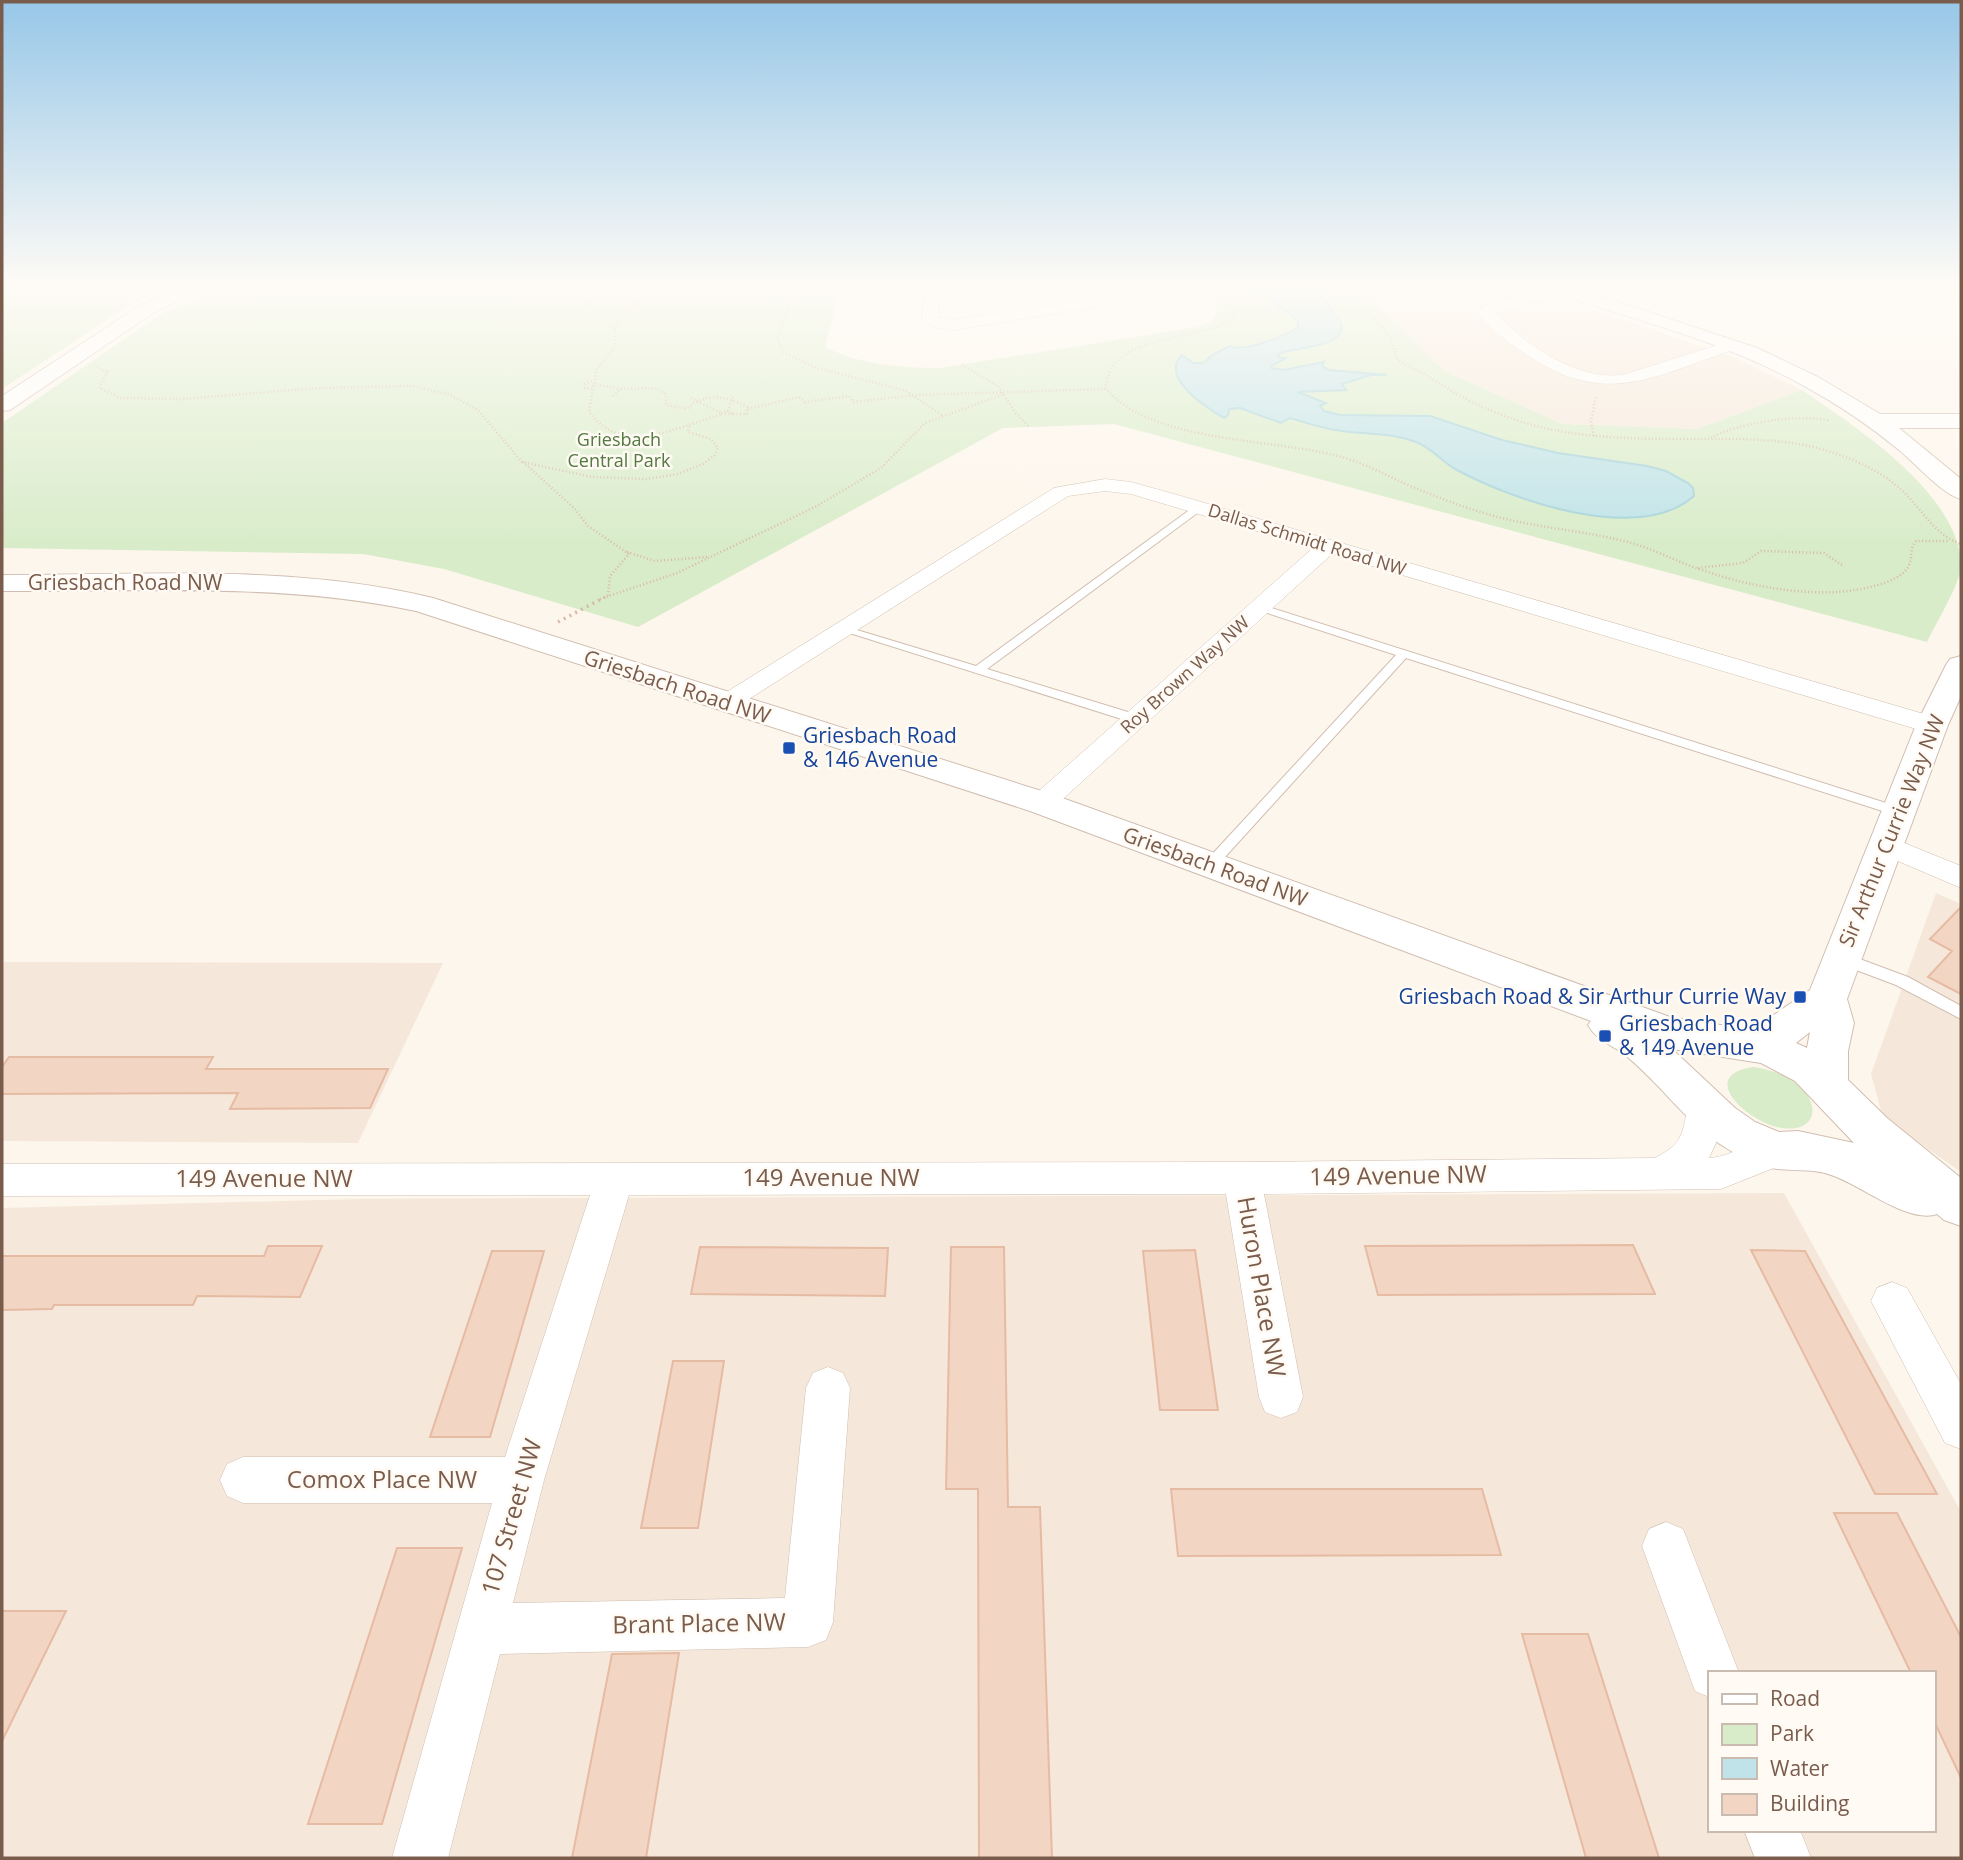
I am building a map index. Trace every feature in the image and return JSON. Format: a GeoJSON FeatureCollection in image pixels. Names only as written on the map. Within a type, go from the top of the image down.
{"type":"FeatureCollection","features":[{"type":"Feature","properties":{"kind":"street"},"geometry":{"type":"LineString","coordinates":[[2,405],[51,373]]}},
{"type":"Feature","properties":{"kind":"street"},"geometry":{"type":"LineString","coordinates":[[1582,373],[1599,380],[1626,379],[1646,373]]}},
{"type":"Feature","properties":{"kind":"street"},"geometry":{"type":"LineString","coordinates":[[1794,373],[1811,380],[1880,426],[1958,486]]}},
{"type":"Feature","properties":{"kind":"street"},"geometry":{"type":"LineString","coordinates":[[1880,426],[1961,421]]}},
{"type":"Feature","properties":{"kind":"street"},"geometry":{"type":"LineString","coordinates":[[1880,426],[1961,430]]}},
{"type":"Feature","properties":{"kind":"street","name":"Dallas Schmidt Road NW"},"geometry":{"type":"LineString","coordinates":[[726,703],[1061,492],[1084,485],[1109,484],[1199,508],[1932,725]]}},
{"type":"Feature","properties":{"kind":"street","name":"Roy Brown Way NW"},"geometry":{"type":"LineString","coordinates":[[1042,803],[1328,546]]}},
{"type":"Feature","properties":{"kind":"street","name":"Griesbach Road NW"},"geometry":{"type":"LineString","coordinates":[[2,583],[245,583],[329,587],[423,604],[1042,803],[1663,1031],[1690,1038],[1769,1048],[1810,1069],[1871,1131],[1961,1206]]}},
{"type":"Feature","properties":{"kind":"street","name":"Sir Arthur Currie Way NW"},"geometry":{"type":"LineString","coordinates":[[1787,1150],[1826,1144],[1838,1133],[1841,1113],[1831,1090],[1827,1051],[1833,1024],[1827,999],[1932,725],[1961,665]]}},
{"type":"Feature","properties":{"kind":"street"},"geometry":{"type":"LineString","coordinates":[[1887,845],[1961,878]]}},
{"type":"Feature","properties":{"kind":"street","name":"Griesbach Road NW"},"geometry":{"type":"LineString","coordinates":[[1527,981],[1639,1043],[1739,1135],[1787,1150],[1840,1157],[1961,1215]]}},
{"type":"Feature","properties":{"kind":"street"},"geometry":{"type":"LineString","coordinates":[[1745,1044],[1780,1036],[1809,1009],[1827,999]]}},
{"type":"Feature","properties":{"kind":"street","name":"149 Avenue NW"},"geometry":{"type":"LineString","coordinates":[[1659,1174],[1683,1164],[1699,1144],[1701,1102],[1693,1066],[1701,1049],[1745,1044]]}},
{"type":"Feature","properties":{"kind":"street","name":"149 Avenue NW"},"geometry":{"type":"LineString","coordinates":[[2,1180],[1242,1178],[1721,1173],[1787,1150]]}},
{"type":"Feature","properties":{"kind":"street","name":"107 Street NW"},"geometry":{"type":"LineString","coordinates":[[419,1858],[521,1480],[615,1178]]}},
{"type":"Feature","properties":{"kind":"street","name":"Huron Place NW"},"geometry":{"type":"LineString","coordinates":[[1242,1178],[1280,1397]]}},
{"type":"Feature","properties":{"kind":"street"},"geometry":{"type":"LineString","coordinates":[[1892,1301],[1961,1427]]}},
{"type":"Feature","properties":{"kind":"street","name":"Brant Place NW"},"geometry":{"type":"LineString","coordinates":[[481,1629],[808,1622],[828,1388]]}},
{"type":"Feature","properties":{"kind":"street","name":"Comox Place NW"},"geometry":{"type":"LineString","coordinates":[[243,1480],[521,1480]]}},
{"type":"Feature","properties":{"kind":"street"},"geometry":{"type":"LineString","coordinates":[[1666,1546],[1712,1671]]}},
{"type":"Feature","properties":{"kind":"street"},"geometry":{"type":"LineString","coordinates":[[1773,1832],[1783,1858]]}},
{"type":"Feature","properties":{"kind":"lane"},"geometry":{"type":"LineString","coordinates":[[978,670],[1199,508]]}},
{"type":"Feature","properties":{"kind":"lane"},"geometry":{"type":"LineString","coordinates":[[1259,607],[1900,812]]}},
{"type":"Feature","properties":{"kind":"lane"},"geometry":{"type":"LineString","coordinates":[[843,629],[1136,719]]}},
{"type":"Feature","properties":{"kind":"lane"},"geometry":{"type":"LineString","coordinates":[[1210,865],[1404,653]]}},
{"type":"Feature","properties":{"kind":"lane"},"geometry":{"type":"LineString","coordinates":[[1841,958],[1902,981],[1961,1013]]}},
{"type":"Feature","properties":{"kind":"path"},"geometry":{"type":"LineString","coordinates":[[105,373],[99,388],[121,398],[194,399],[311,388],[395,385],[448,394],[478,410],[522,462],[574,508],[588,526],[633,557],[652,561],[711,557]]}},
{"type":"Feature","properties":{"kind":"path"},"geometry":{"type":"LineString","coordinates":[[596,373],[589,412],[597,425],[608,432],[646,436],[689,426],[728,411],[733,398]]}},
{"type":"Feature","properties":{"kind":"path"},"geometry":{"type":"LineString","coordinates":[[838,373],[915,395],[922,406],[942,415]]}},
{"type":"Feature","properties":{"kind":"path"},"geometry":{"type":"LineString","coordinates":[[977,373],[994,382],[1029,427]]}},
{"type":"Feature","properties":{"kind":"path"},"geometry":{"type":"LineString","coordinates":[[1106,389],[1110,373]]}},
{"type":"Feature","properties":{"kind":"path"},"geometry":{"type":"LineString","coordinates":[[1421,373],[1459,399],[1493,415],[1540,429],[1594,436],[1781,441],[1850,459],[1875,471],[1903,490],[1950,541]]}},
{"type":"Feature","properties":{"kind":"path"},"geometry":{"type":"LineString","coordinates":[[1594,436],[1591,422],[1599,380]]}},
{"type":"Feature","properties":{"kind":"path"},"geometry":{"type":"LineString","coordinates":[[592,389],[585,388],[585,384],[594,382],[621,389],[660,389],[666,394],[665,404],[687,409],[696,400],[712,397],[733,398],[748,409],[799,397],[806,402],[849,396],[853,402],[915,395],[1106,389],[1125,404],[1177,427],[1238,440],[1327,452],[1450,503],[1535,526],[1632,543],[1697,569],[1776,587],[1832,591],[1866,589],[1908,570],[1912,563],[1910,547],[1916,541],[1950,541],[1961,544]]}},
{"type":"Feature","properties":{"kind":"path"},"geometry":{"type":"LineString","coordinates":[[613,396],[621,389]]}},
{"type":"Feature","properties":{"kind":"path"},"geometry":{"type":"LineString","coordinates":[[531,639],[578,610],[608,596],[664,578],[781,524],[881,468],[925,424],[942,415],[1004,394]]}},
{"type":"Feature","properties":{"kind":"path"},"geometry":{"type":"LineString","coordinates":[[691,398],[721,414],[747,415],[748,409]]}},
{"type":"Feature","properties":{"kind":"path"},"geometry":{"type":"LineString","coordinates":[[728,411],[733,414]]}},
{"type":"Feature","properties":{"kind":"path"},"geometry":{"type":"LineString","coordinates":[[1710,439],[1723,430],[1750,427],[1783,417],[1818,417],[1833,423]]}},
{"type":"Feature","properties":{"kind":"path"},"geometry":{"type":"LineString","coordinates":[[522,462],[605,479],[646,479],[671,475],[698,467],[717,452],[715,443],[689,432],[689,426]]}},
{"type":"Feature","properties":{"kind":"path"},"geometry":{"type":"LineString","coordinates":[[608,596],[610,576],[626,560],[629,554],[626,551]]}},
{"type":"Feature","properties":{"kind":"path"},"geometry":{"type":"LineString","coordinates":[[1697,569],[1743,563],[1761,551],[1824,553],[1842,565]]}},
{"type":"Feature","properties":{"kind":"shaded area"},"geometry":{"type":"Polygon","coordinates":[[[1449,373],[1766,373],[1802,390],[1697,429],[1562,424],[1449,373]]]}},
{"type":"Feature","properties":{"kind":"shaded area"},"geometry":{"type":"Polygon","coordinates":[[[1936,893],[1961,904],[1961,1172],[1883,1118],[1871,1074],[1936,893]]]}},
{"type":"Feature","properties":{"kind":"shaded area"},"geometry":{"type":"Polygon","coordinates":[[[2,962],[443,963],[358,1143],[2,1141],[2,962]]]}},
{"type":"Feature","properties":{"kind":"shaded area"},"geometry":{"type":"Polygon","coordinates":[[[1784,1193],[1961,1512],[1961,1858],[2,1858],[2,1208],[358,1199],[1784,1193]]]}},
{"type":"Feature","properties":{"kind":"green space"},"geometry":{"type":"Polygon","coordinates":[[[2,373],[27,373],[2,389],[2,373]]]}},
{"type":"Feature","properties":{"kind":"green space","name":"Griesbach Central Park"},"geometry":{"type":"Polygon","coordinates":[[[75,373],[1449,373],[1562,424],[1697,429],[1802,390],[1876,443],[1925,489],[1944,515],[1957,542],[1961,569],[1951,596],[1927,642],[1114,424],[1003,428],[638,627],[444,569],[363,554],[2,548],[2,423],[75,373]]]}},
{"type":"Feature","properties":{"kind":"green space"},"geometry":{"type":"Polygon","coordinates":[[[1754,1067],[1772,1071],[1799,1086],[1811,1102],[1812,1116],[1808,1122],[1802,1126],[1782,1128],[1769,1125],[1743,1109],[1728,1089],[1729,1079],[1737,1072],[1754,1067]]]}},
{"type":"Feature","properties":{"kind":"water"},"geometry":{"type":"Polygon","coordinates":[[[1176,373],[1387,375],[1371,375],[1342,384],[1346,390],[1298,392],[1326,403],[1320,406],[1324,411],[1340,415],[1430,416],[1502,440],[1558,453],[1647,466],[1666,471],[1688,483],[1693,488],[1694,496],[1670,510],[1641,517],[1609,517],[1541,504],[1479,481],[1455,469],[1421,444],[1407,439],[1335,430],[1290,418],[1281,423],[1240,408],[1229,409],[1224,418],[1197,400],[1176,373]]]}},
{"type":"Feature","properties":{"kind":"building"},"geometry":{"type":"Polygon","coordinates":[[[1961,907],[1961,994],[1928,977],[1952,951],[1930,939],[1961,907]]]}},
{"type":"Feature","properties":{"kind":"building"},"geometry":{"type":"Polygon","coordinates":[[[9,1057],[213,1057],[206,1069],[388,1069],[370,1108],[230,1109],[238,1093],[2,1094],[2,1067],[9,1057]]]}},
{"type":"Feature","properties":{"kind":"building"},"geometry":{"type":"Polygon","coordinates":[[[1633,1245],[1655,1294],[1378,1295],[1365,1246],[1633,1245]]]}},
{"type":"Feature","properties":{"kind":"building"},"geometry":{"type":"Polygon","coordinates":[[[268,1246],[322,1246],[300,1297],[197,1296],[193,1305],[54,1305],[52,1309],[2,1310],[2,1256],[264,1256],[268,1246]]]}},
{"type":"Feature","properties":{"kind":"building"},"geometry":{"type":"Polygon","coordinates":[[[700,1247],[888,1248],[885,1296],[691,1294],[700,1247]]]}},
{"type":"Feature","properties":{"kind":"building"},"geometry":{"type":"Polygon","coordinates":[[[951,1247],[1004,1247],[1008,1507],[1040,1507],[1052,1858],[979,1858],[978,1489],[946,1489],[951,1247]]]}},
{"type":"Feature","properties":{"kind":"building"},"geometry":{"type":"Polygon","coordinates":[[[1195,1250],[1218,1410],[1160,1410],[1143,1251],[1195,1250]]]}},
{"type":"Feature","properties":{"kind":"building"},"geometry":{"type":"Polygon","coordinates":[[[1751,1250],[1805,1251],[1937,1494],[1875,1494],[1751,1250]]]}},
{"type":"Feature","properties":{"kind":"building"},"geometry":{"type":"Polygon","coordinates":[[[492,1251],[544,1251],[490,1437],[430,1437],[492,1251]]]}},
{"type":"Feature","properties":{"kind":"building"},"geometry":{"type":"Polygon","coordinates":[[[673,1361],[724,1361],[698,1528],[641,1528],[673,1361]]]}},
{"type":"Feature","properties":{"kind":"building"},"geometry":{"type":"Polygon","coordinates":[[[1171,1489],[1482,1489],[1501,1555],[1178,1556],[1171,1489]]]}},
{"type":"Feature","properties":{"kind":"building"},"geometry":{"type":"Polygon","coordinates":[[[1834,1513],[1897,1513],[1961,1637],[1961,1778],[1935,1723],[1935,1671],[1910,1671],[1834,1513]]]}},
{"type":"Feature","properties":{"kind":"building"},"geometry":{"type":"Polygon","coordinates":[[[397,1548],[462,1548],[382,1824],[308,1824],[397,1548]]]}},
{"type":"Feature","properties":{"kind":"building"},"geometry":{"type":"Polygon","coordinates":[[[2,1611],[66,1611],[2,1741],[2,1611]]]}},
{"type":"Feature","properties":{"kind":"building"},"geometry":{"type":"Polygon","coordinates":[[[1522,1634],[1588,1634],[1659,1858],[1586,1858],[1522,1634]]]}},
{"type":"Feature","properties":{"kind":"building"},"geometry":{"type":"Polygon","coordinates":[[[679,1653],[646,1858],[572,1858],[612,1654],[679,1653]]]}},
{"type":"Feature","properties":{"kind":"place","name":"Griesbach Road & 146 Avenue"},"geometry":{"type":"Point","coordinates":[789,748]}},
{"type":"Feature","properties":{"kind":"place","name":"Griesbach Road & Sir Arthur Currie Way"},"geometry":{"type":"Point","coordinates":[1800,997]}},
{"type":"Feature","properties":{"kind":"place","name":"Griesbach Road & 149 Avenue"},"geometry":{"type":"Point","coordinates":[1605,1036]}}]}
